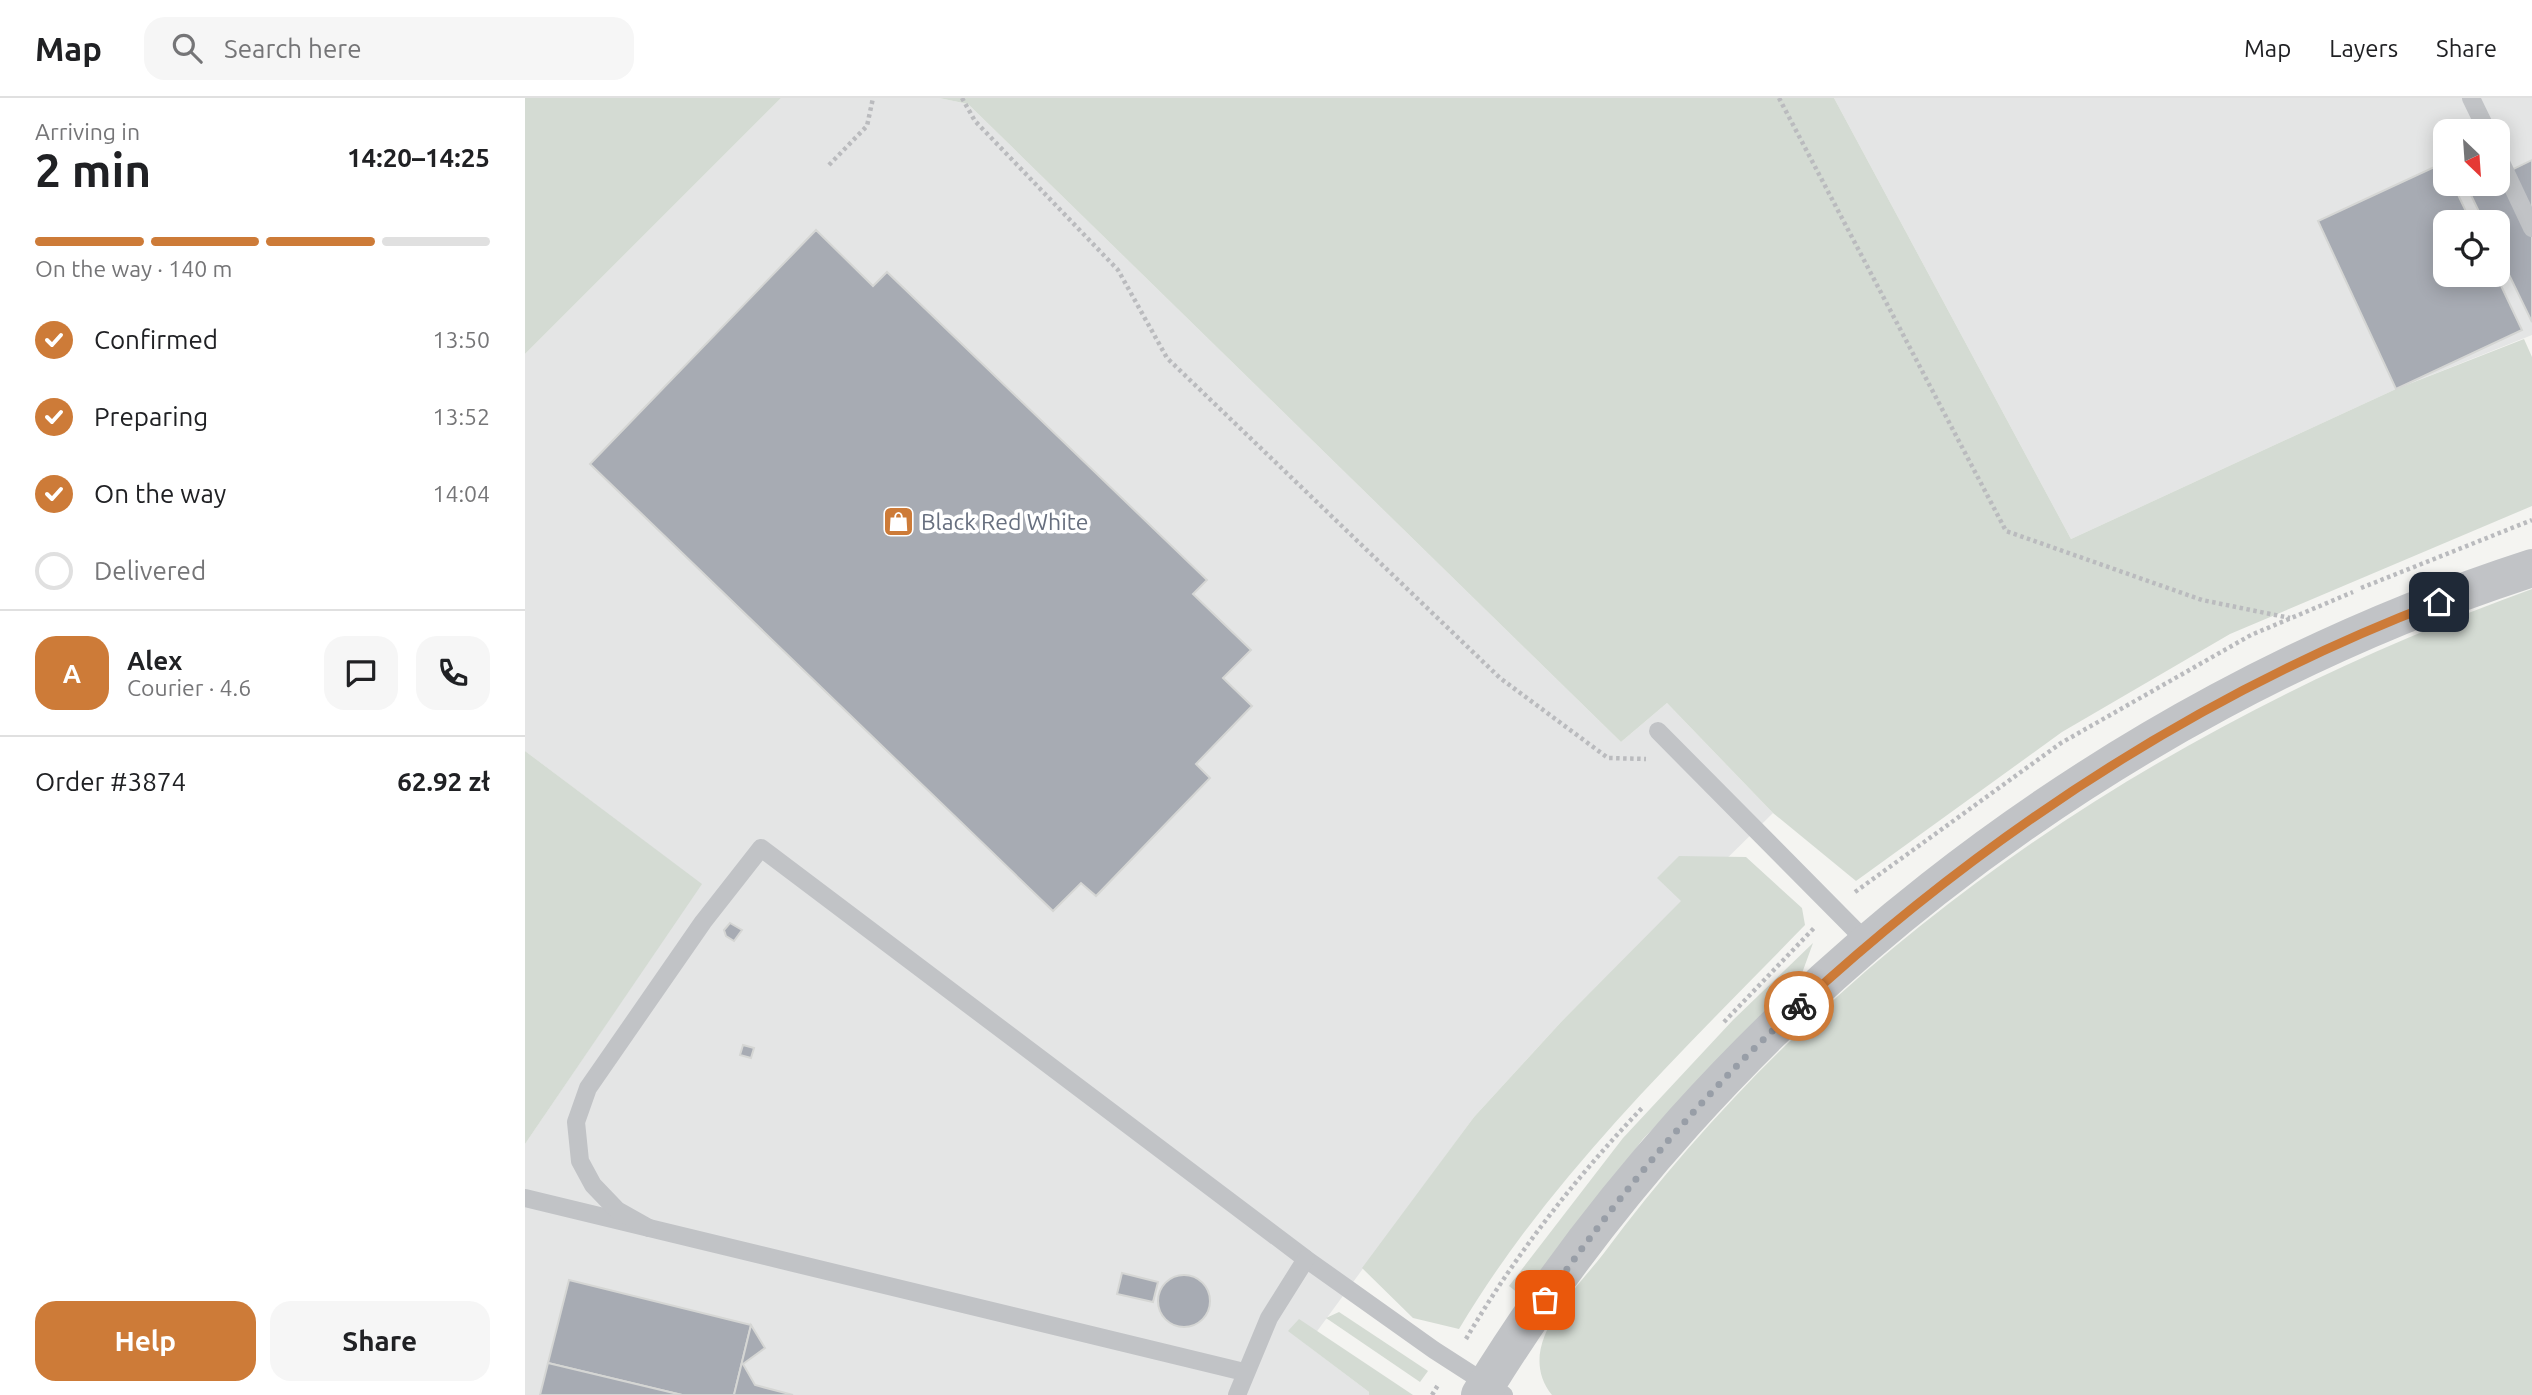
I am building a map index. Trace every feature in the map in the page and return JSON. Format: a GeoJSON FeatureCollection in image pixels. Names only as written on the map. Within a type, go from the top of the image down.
{"type":"FeatureCollection","features":[{"type":"Feature","properties":{"kind":"street"},"geometry":{"type":"LineString","coordinates":[[1490,1391],[1577,1254],[1641,1173],[1710,1094],[1782,1021],[1868,943],[1972,860],[2074,788],[2160,736],[2329,648],[2532,568]]}},
{"type":"Feature","properties":{"kind":"lane"},"geometry":{"type":"LineString","coordinates":[[2471,98],[2481,119]]}},
{"type":"Feature","properties":{"kind":"lane"},"geometry":{"type":"LineString","coordinates":[[2510,181],[2532,228]]}},
{"type":"Feature","properties":{"kind":"lane"},"geometry":{"type":"LineString","coordinates":[[1658,731],[1868,943]]}},
{"type":"Feature","properties":{"kind":"lane"},"geometry":{"type":"LineString","coordinates":[[649,1228],[617,1210],[593,1185],[580,1161],[576,1122],[588,1088],[703,922],[761,848],[1306,1259],[1490,1391]]}},
{"type":"Feature","properties":{"kind":"lane"},"geometry":{"type":"LineString","coordinates":[[525,1198],[1244,1372]]}},
{"type":"Feature","properties":{"kind":"lane"},"geometry":{"type":"LineString","coordinates":[[1237,1395],[1244,1372],[1269,1318],[1306,1259]]}},
{"type":"Feature","properties":{"kind":"path"},"geometry":{"type":"LineString","coordinates":[[829,165],[867,126],[873,98]]}},
{"type":"Feature","properties":{"kind":"path"},"geometry":{"type":"LineString","coordinates":[[962,98],[975,121],[1118,270],[1167,358],[1500,678],[1608,758],[1642,760],[1677,749]]}},
{"type":"Feature","properties":{"kind":"path"},"geometry":{"type":"LineString","coordinates":[[1779,98],[2005,531],[2202,600],[2291,618],[2532,520]]}},
{"type":"Feature","properties":{"kind":"shaded area"},"geometry":{"type":"Polygon","coordinates":[[[525,98],[781,98],[525,354],[525,98]]]}},
{"type":"Feature","properties":{"kind":"shaded area"},"geometry":{"type":"Polygon","coordinates":[[[781,98],[939,98],[968,104],[1621,742],[1667,703],[1773,813],[1562,1021],[1474,1117],[1307,1345],[1369,1392],[1369,1395],[525,1395],[525,1144],[701,884],[525,751],[525,354],[781,98]]]}},
{"type":"Feature","properties":{"kind":"shaded area"},"geometry":{"type":"Polygon","coordinates":[[[939,98],[1834,98],[2071,539],[2396,389],[2524,339],[2532,357],[2532,506],[2230,634],[2062,732],[1856,881],[1773,813],[1667,703],[1621,742],[968,104],[939,98]]]}},
{"type":"Feature","properties":{"kind":"shaded area"},"geometry":{"type":"Polygon","coordinates":[[[1834,98],[2532,98],[2532,335],[2396,389],[2071,539],[1834,98]]]}},
{"type":"Feature","properties":{"kind":"shaded area"},"geometry":{"type":"Polygon","coordinates":[[[2532,589],[2532,1395],[1552,1395],[1542,1376],[1540,1357],[1544,1339],[1565,1302],[1696,1139],[1797,1035],[1904,939],[2019,852],[2139,774],[2265,704],[2396,643],[2532,589]]]}},
{"type":"Feature","properties":{"kind":"shaded area"},"geometry":{"type":"Polygon","coordinates":[[[525,751],[702,884],[525,1144],[525,751]]]}},
{"type":"Feature","properties":{"kind":"shaded area"},"geometry":{"type":"Polygon","coordinates":[[[1679,856],[1746,857],[1802,908],[1805,925],[1665,1068],[1576,1167],[1495,1273],[1459,1329],[1413,1318],[1362,1268],[1474,1117],[1562,1021],[1681,901],[1657,878],[1679,856]]]}},
{"type":"Feature","properties":{"kind":"shaded area"},"geometry":{"type":"Polygon","coordinates":[[[1813,943],[1801,976],[1643,1139],[1523,1297],[1509,1286],[1623,1138],[1733,1020],[1813,943]]]}},
{"type":"Feature","properties":{"kind":"shaded area"},"geometry":{"type":"Polygon","coordinates":[[[1339,1312],[1428,1371],[1420,1382],[1326,1318],[1339,1312]]]}},
{"type":"Feature","properties":{"kind":"shaded area"},"geometry":{"type":"Polygon","coordinates":[[[1299,1319],[1413,1395],[1369,1395],[1369,1392],[1288,1331],[1299,1319]]]}},
{"type":"Feature","properties":{"kind":"building"},"geometry":{"type":"Polygon","coordinates":[[[2532,160],[2532,322],[2510,277],[2510,210],[2478,210],[2471,196],[2510,196],[2510,171],[2532,160]]]}},
{"type":"Feature","properties":{"kind":"building"},"geometry":{"type":"Polygon","coordinates":[[[2433,168],[2433,196],[2459,196],[2465,210],[2433,210],[2433,287],[2502,287],[2522,330],[2396,389],[2318,221],[2433,168]]]}},
{"type":"Feature","properties":{"kind":"building","name":"Black Red White"},"geometry":{"type":"Polygon","coordinates":[[[816,230],[873,286],[887,272],[1207,580],[1193,594],[1251,650],[1223,678],[1252,706],[1196,764],[1210,778],[1096,896],[1081,883],[1053,911],[590,464],[816,230]]]}},
{"type":"Feature","properties":{"kind":"building"},"geometry":{"type":"Polygon","coordinates":[[[730,923],[742,930],[734,941],[726,936],[724,930],[730,923]]]}},
{"type":"Feature","properties":{"kind":"building"},"geometry":{"type":"Polygon","coordinates":[[[743,1045],[754,1048],[751,1058],[740,1055],[743,1045]]]}},
{"type":"Feature","properties":{"kind":"building"},"geometry":{"type":"Polygon","coordinates":[[[1122,1273],[1158,1282],[1153,1302],[1117,1294],[1122,1273]]]}},
{"type":"Feature","properties":{"kind":"building"},"geometry":{"type":"Polygon","coordinates":[[[1184,1275],[1194,1277],[1202,1283],[1208,1291],[1208,1311],[1202,1319],[1194,1325],[1184,1327],[1174,1325],[1166,1319],[1160,1311],[1158,1301],[1160,1291],[1166,1283],[1174,1277],[1184,1275]]]}},
{"type":"Feature","properties":{"kind":"building"},"geometry":{"type":"Polygon","coordinates":[[[569,1280],[751,1325],[734,1395],[682,1395],[548,1363],[569,1280]]]}},
{"type":"Feature","properties":{"kind":"building"},"geometry":{"type":"Polygon","coordinates":[[[751,1325],[765,1348],[743,1364],[755,1385],[793,1395],[734,1395],[751,1325]]]}},
{"type":"Feature","properties":{"kind":"building"},"geometry":{"type":"Polygon","coordinates":[[[548,1363],[682,1395],[540,1395],[548,1363]]]}},
{"type":"Feature","properties":{"kind":"way so far"},"geometry":{"type":"LineString","coordinates":[[1545,1300],[1577,1254],[1641,1173],[1710,1094],[1799,1006]]}},
{"type":"Feature","properties":{"kind":"place","name":"Black Red White"},"geometry":{"type":"Point","coordinates":[898,522]}},
{"type":"Feature","properties":{"kind":"route"},"geometry":{"type":"LineString","coordinates":[[1799,1006],[1868,943],[1972,860],[2074,788],[2160,736],[2246,689],[2329,648],[2439,602]]}}]}
